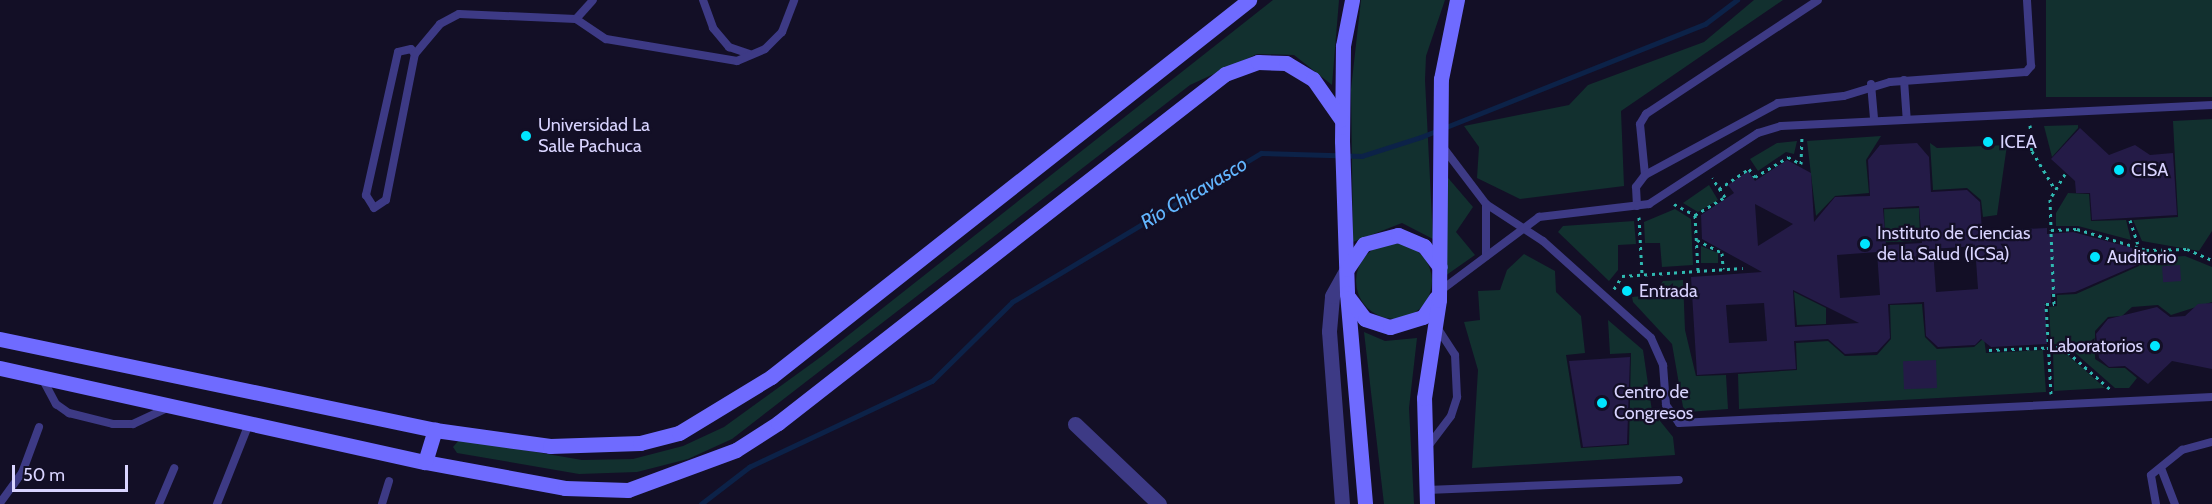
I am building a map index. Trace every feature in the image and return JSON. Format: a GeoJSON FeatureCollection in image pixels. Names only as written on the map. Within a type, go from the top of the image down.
{"type":"FeatureCollection","features":[{"type":"Feature","properties":{"kind":"street"},"geometry":{"type":"LineString","coordinates":[[0,339],[435,430],[550,446],[640,443],[711,418],[771,377],[1249,0]]}},
{"type":"Feature","properties":{"kind":"street"},"geometry":{"type":"LineString","coordinates":[[1352,0],[1343,46],[1342,166],[1346,271],[1347,293],[1366,500],[1341,499],[1329,331],[1332,296],[1346,271],[1364,244],[1385,235],[1414,239],[1440,267]]}},
{"type":"Feature","properties":{"kind":"street"},"geometry":{"type":"LineString","coordinates":[[1427,497],[1426,364],[1439,292],[1440,105],[1444,48],[1457,0]]}},
{"type":"Feature","properties":{"kind":"street"},"geometry":{"type":"LineString","coordinates":[[0,368],[248,426],[425,462],[565,488],[628,490],[682,474],[736,450],[778,423],[1225,74],[1258,62],[1286,63],[1313,79],[1341,119]]}},
{"type":"Feature","properties":{"kind":"street"},"geometry":{"type":"LineString","coordinates":[[1347,293],[1365,319],[1390,327],[1423,317],[1439,292]]}},
{"type":"Feature","properties":{"kind":"street"},"geometry":{"type":"LineString","coordinates":[[1075,424],[1159,504]]}},
{"type":"Feature","properties":{"kind":"street"},"geometry":{"type":"LineString","coordinates":[[425,462],[435,430]]}},
{"type":"Feature","properties":{"kind":"lane"},"geometry":{"type":"LineString","coordinates":[[576,19],[593,0]]}},
{"type":"Feature","properties":{"kind":"lane"},"geometry":{"type":"LineString","coordinates":[[703,0],[713,28],[729,47],[749,54]]}},
{"type":"Feature","properties":{"kind":"lane"},"geometry":{"type":"LineString","coordinates":[[415,54],[411,49],[398,52],[366,195],[374,208],[386,200],[415,54],[440,24],[459,14],[576,19],[606,39],[737,61],[749,54],[765,50],[782,32],[794,0]]}},
{"type":"Feature","properties":{"kind":"lane"},"geometry":{"type":"LineString","coordinates":[[1644,175],[1641,124],[1646,114],[1818,0]]}},
{"type":"Feature","properties":{"kind":"lane"},"geometry":{"type":"LineString","coordinates":[[1636,206],[1636,187],[1644,175],[1768,106],[1844,96],[1871,84],[2026,72],[2031,66],[2027,0]]}},
{"type":"Feature","properties":{"kind":"lane"},"geometry":{"type":"LineString","coordinates":[[1904,80],[1907,119]]}},
{"type":"Feature","properties":{"kind":"lane"},"geometry":{"type":"LineString","coordinates":[[1871,84],[1874,120]]}},
{"type":"Feature","properties":{"kind":"lane"},"geometry":{"type":"LineString","coordinates":[[1439,292],[1519,230],[1558,212],[1636,206],[1665,196],[1758,134],[1804,124],[2212,105]]}},
{"type":"Feature","properties":{"kind":"lane"},"geometry":{"type":"LineString","coordinates":[[1440,138],[1486,204],[1519,230],[1543,241],[1651,339],[1663,365],[1671,416],[1691,426],[2212,397]]}},
{"type":"Feature","properties":{"kind":"lane"},"geometry":{"type":"LineString","coordinates":[[1486,204],[1486,256]]}},
{"type":"Feature","properties":{"kind":"lane"},"geometry":{"type":"LineString","coordinates":[[1425,450],[1451,416],[1457,397],[1455,355],[1434,323]]}},
{"type":"Feature","properties":{"kind":"lane"},"geometry":{"type":"LineString","coordinates":[[42,378],[56,404],[69,413],[113,424],[133,424],[168,408]]}},
{"type":"Feature","properties":{"kind":"lane"},"geometry":{"type":"LineString","coordinates":[[217,504],[248,426]]}},
{"type":"Feature","properties":{"kind":"lane"},"geometry":{"type":"LineString","coordinates":[[0,503],[22,473],[39,427]]}},
{"type":"Feature","properties":{"kind":"lane"},"geometry":{"type":"LineString","coordinates":[[2156,504],[2151,475],[2182,450],[2212,442]]}},
{"type":"Feature","properties":{"kind":"lane"},"geometry":{"type":"LineString","coordinates":[[159,504],[174,468]]}},
{"type":"Feature","properties":{"kind":"lane"},"geometry":{"type":"LineString","coordinates":[[2161,468],[2175,504]]}},
{"type":"Feature","properties":{"kind":"lane"},"geometry":{"type":"LineString","coordinates":[[1427,497],[1679,480]]}},
{"type":"Feature","properties":{"kind":"lane"},"geometry":{"type":"LineString","coordinates":[[382,504],[389,481]]}},
{"type":"Feature","properties":{"kind":"path"},"geometry":{"type":"LineString","coordinates":[[2030,125],[2032,151],[2053,186],[2051,230],[2054,304],[2046,304],[2051,395]]}},
{"type":"Feature","properties":{"kind":"path"},"geometry":{"type":"LineString","coordinates":[[1719,189],[1749,169],[1755,177],[1788,157],[1801,164],[1802,137]]}},
{"type":"Feature","properties":{"kind":"path"},"geometry":{"type":"LineString","coordinates":[[2053,186],[2065,174]]}},
{"type":"Feature","properties":{"kind":"path"},"geometry":{"type":"LineString","coordinates":[[1695,215],[1725,197],[1712,178]]}},
{"type":"Feature","properties":{"kind":"path"},"geometry":{"type":"LineString","coordinates":[[1674,204],[1695,215]]}},
{"type":"Feature","properties":{"kind":"path"},"geometry":{"type":"LineString","coordinates":[[1695,215],[1698,271]]}},
{"type":"Feature","properties":{"kind":"path"},"geometry":{"type":"LineString","coordinates":[[1639,217],[1642,275]]}},
{"type":"Feature","properties":{"kind":"path"},"geometry":{"type":"LineString","coordinates":[[2130,220],[2138,244]]}},
{"type":"Feature","properties":{"kind":"path"},"geometry":{"type":"LineString","coordinates":[[2051,230],[2077,229],[2138,244],[2146,250],[2187,249],[2212,260]]}},
{"type":"Feature","properties":{"kind":"path"},"geometry":{"type":"LineString","coordinates":[[1697,240],[1722,253],[1723,269]]}},
{"type":"Feature","properties":{"kind":"path"},"geometry":{"type":"LineString","coordinates":[[1614,290],[1622,276],[1743,268]]}},
{"type":"Feature","properties":{"kind":"path"},"geometry":{"type":"LineString","coordinates":[[1989,350],[2062,347],[2114,392]]}},
{"type":"Feature","properties":{"kind":"green space"},"geometry":{"type":"Polygon","coordinates":[[[1273,0],[1339,0],[1332,85],[1294,55],[1257,54],[1190,85],[732,439],[688,459],[637,472],[579,474],[457,453],[453,447],[460,439],[582,460],[633,459],[683,446],[724,427],[822,356],[1273,0]]]}},
{"type":"Feature","properties":{"kind":"green space"},"geometry":{"type":"Polygon","coordinates":[[[1361,0],[1445,0],[1426,56],[1425,80],[1433,239],[1402,223],[1353,242],[1351,89],[1361,0]]]}},
{"type":"Feature","properties":{"kind":"green space"},"geometry":{"type":"Polygon","coordinates":[[[1754,0],[1783,0],[1621,111],[1624,186],[1520,199],[1477,178],[1479,147],[1464,126],[1569,105],[1588,85],[1704,42],[1754,0]]]}},
{"type":"Feature","properties":{"kind":"green space"},"geometry":{"type":"Polygon","coordinates":[[[2046,0],[2212,0],[2212,97],[2046,97],[2046,0]]]}},
{"type":"Feature","properties":{"kind":"green space"},"geometry":{"type":"Polygon","coordinates":[[[2212,119],[2212,231],[2199,251],[2142,241],[2133,220],[2178,217],[2173,121],[2212,119]]]}},
{"type":"Feature","properties":{"kind":"green space"},"geometry":{"type":"Polygon","coordinates":[[[2078,125],[2078,128],[2052,157],[2044,126],[2078,125]]]}},
{"type":"Feature","properties":{"kind":"green space"},"geometry":{"type":"Polygon","coordinates":[[[1881,136],[1866,160],[1869,193],[1835,196],[1816,216],[1807,141],[1881,136]]]}},
{"type":"Feature","properties":{"kind":"green space"},"geometry":{"type":"Polygon","coordinates":[[[1797,141],[1794,154],[1786,152],[1758,171],[1750,159],[1777,143],[1797,141]]]}},
{"type":"Feature","properties":{"kind":"green space"},"geometry":{"type":"Polygon","coordinates":[[[1930,143],[1937,148],[2007,145],[1997,215],[1983,217],[1981,200],[1967,188],[1933,190],[1930,143]]]}},
{"type":"Feature","properties":{"kind":"green space"},"geometry":{"type":"Polygon","coordinates":[[[1443,172],[1473,207],[1456,232],[1475,255],[1445,276],[1443,172]]]}},
{"type":"Feature","properties":{"kind":"green space"},"geometry":{"type":"Polygon","coordinates":[[[1709,185],[1718,200],[1698,212],[1683,203],[1709,185]]]}},
{"type":"Feature","properties":{"kind":"green space"},"geometry":{"type":"Polygon","coordinates":[[[2068,193],[2089,194],[2091,221],[2126,220],[2131,240],[2078,226],[2056,226],[2056,213],[2068,193]]]}},
{"type":"Feature","properties":{"kind":"green space"},"geometry":{"type":"Polygon","coordinates":[[[1919,208],[1920,241],[1885,242],[1884,209],[1919,208]]]}},
{"type":"Feature","properties":{"kind":"green space"},"geometry":{"type":"Polygon","coordinates":[[[1675,209],[1691,219],[1693,265],[1662,267],[1660,243],[1645,243],[1644,222],[1675,209]]]}},
{"type":"Feature","properties":{"kind":"green space"},"geometry":{"type":"Polygon","coordinates":[[[1634,221],[1636,244],[1618,245],[1618,270],[1609,281],[1558,232],[1563,226],[1634,221]]]}},
{"type":"Feature","properties":{"kind":"green space"},"geometry":{"type":"Polygon","coordinates":[[[1387,243],[1401,243],[1415,249],[1426,260],[1432,274],[1429,296],[1421,308],[1401,319],[1387,319],[1373,313],[1362,302],[1356,288],[1356,274],[1362,260],[1373,249],[1387,243]]]}},
{"type":"Feature","properties":{"kind":"green space"},"geometry":{"type":"Polygon","coordinates":[[[1701,246],[1718,253],[1718,263],[1701,263],[1701,246]]]}},
{"type":"Feature","properties":{"kind":"green space"},"geometry":{"type":"Polygon","coordinates":[[[1524,254],[1555,271],[1556,292],[1581,316],[1585,353],[1566,355],[1581,448],[1629,445],[1631,353],[1610,354],[1608,320],[1643,350],[1652,411],[1673,437],[1675,455],[1472,468],[1478,370],[1464,322],[1480,320],[1478,291],[1500,290],[1507,270],[1524,254]]]}},
{"type":"Feature","properties":{"kind":"green space"},"geometry":{"type":"Polygon","coordinates":[[[2185,256],[2212,267],[2212,302],[2171,315],[2158,305],[2132,307],[2122,316],[2108,317],[2095,331],[2095,359],[2109,368],[2125,368],[2137,378],[2129,388],[2115,388],[2065,344],[2051,344],[2049,307],[2057,306],[2057,295],[2076,294],[2139,266],[2139,259],[2185,256]]]}},
{"type":"Feature","properties":{"kind":"green space"},"geometry":{"type":"Polygon","coordinates":[[[1683,280],[1685,330],[1696,376],[1726,375],[1728,409],[1688,412],[1683,407],[1672,344],[1633,302],[1632,297],[1653,295],[1663,281],[1683,280]]]}},
{"type":"Feature","properties":{"kind":"green space"},"geometry":{"type":"Polygon","coordinates":[[[1794,292],[1826,308],[1826,324],[1797,325],[1794,292]]]}},
{"type":"Feature","properties":{"kind":"green space"},"geometry":{"type":"Polygon","coordinates":[[[1922,304],[1925,337],[1937,349],[1974,347],[1984,338],[1986,353],[2043,350],[2046,392],[1739,409],[1738,374],[1797,370],[1796,343],[1828,341],[1845,356],[1877,355],[1891,339],[1890,305],[1922,304]]]}},
{"type":"Feature","properties":{"kind":"green space"},"geometry":{"type":"Polygon","coordinates":[[[1364,332],[1385,341],[1417,338],[1409,408],[1414,504],[1384,504],[1364,332]]]}},
{"type":"Feature","properties":{"kind":"green space"},"geometry":{"type":"Polygon","coordinates":[[[2053,350],[2062,350],[2105,388],[2054,391],[2053,350]]]}},
{"type":"Feature","properties":{"kind":"building","name":"CISA"},"geometry":{"type":"Polygon","coordinates":[[[2080,128],[2109,155],[2135,145],[2150,155],[2173,153],[2177,215],[2092,220],[2090,193],[2076,193],[2075,181],[2051,159],[2080,128]]]}},
{"type":"Feature","properties":{"kind":"building"},"geometry":{"type":"Polygon","coordinates":[[[1917,143],[1929,157],[1931,192],[1967,190],[1980,202],[1982,231],[2047,228],[2047,234],[2073,232],[2136,249],[2137,265],[2075,292],[2051,294],[2051,303],[2045,303],[2047,344],[1991,347],[1981,339],[1975,345],[1938,347],[1926,336],[1924,302],[1888,304],[1890,338],[1877,352],[1845,354],[1828,339],[1794,341],[1796,369],[1697,375],[1691,277],[1762,272],[1702,239],[1701,215],[1734,193],[1728,185],[1748,171],[1755,181],[1787,160],[1811,173],[1814,222],[1835,197],[1870,196],[1868,160],[1880,145],[1917,143]],[[1755,204],[1758,246],[1793,224],[1755,204]],[[1919,206],[1883,208],[1886,245],[1922,243],[1919,206]],[[1975,246],[1933,249],[1936,292],[1978,289],[1975,246]],[[1877,252],[1837,255],[1840,298],[1880,295],[1877,252]],[[1793,290],[1795,327],[1859,323],[1793,290]],[[1764,303],[1726,305],[1729,343],[1767,341],[1764,303]]]}},
{"type":"Feature","properties":{"kind":"building"},"geometry":{"type":"Polygon","coordinates":[[[2180,265],[2181,281],[2163,282],[2162,266],[2180,265]]]}},
{"type":"Feature","properties":{"kind":"building","name":"Laboratorios"},"geometry":{"type":"Polygon","coordinates":[[[2212,303],[2212,369],[2172,361],[2148,384],[2125,366],[2109,367],[2099,358],[2096,334],[2108,319],[2157,307],[2170,317],[2185,316],[2198,304],[2212,303]]]}},
{"type":"Feature","properties":{"kind":"building","name":"Centro de Congresos"},"geometry":{"type":"Polygon","coordinates":[[[1630,357],[1627,444],[1583,447],[1569,361],[1630,357]]]}},
{"type":"Feature","properties":{"kind":"building"},"geometry":{"type":"Polygon","coordinates":[[[1936,360],[1937,388],[1904,389],[1903,361],[1936,360]]]}},
{"type":"Feature","properties":{"kind":"waterway","name":"Río Chicavasco"},"geometry":{"type":"LineString","coordinates":[[701,504],[749,467],[932,381],[1012,302],[1261,153],[1362,156],[1421,137],[1705,24],[1737,0]]}},
{"type":"Feature","properties":{"kind":"place","name":"Universidad La Salle Pachuca"},"geometry":{"type":"Point","coordinates":[526,136]}},
{"type":"Feature","properties":{"kind":"place","name":"ICEA"},"geometry":{"type":"Point","coordinates":[1988,142]}},
{"type":"Feature","properties":{"kind":"place","name":"CISA"},"geometry":{"type":"Point","coordinates":[2119,170]}},
{"type":"Feature","properties":{"kind":"place","name":"Instituto de Ciencias de la Salud (ICSa)"},"geometry":{"type":"Point","coordinates":[1865,244]}},
{"type":"Feature","properties":{"kind":"place","name":"Auditorio"},"geometry":{"type":"Point","coordinates":[2095,257]}},
{"type":"Feature","properties":{"kind":"place","name":"Entrada"},"geometry":{"type":"Point","coordinates":[1627,291]}},
{"type":"Feature","properties":{"kind":"place","name":"Laboratorios"},"geometry":{"type":"Point","coordinates":[2155,346]}},
{"type":"Feature","properties":{"kind":"place","name":"Centro de Congresos"},"geometry":{"type":"Point","coordinates":[1602,403]}}]}
